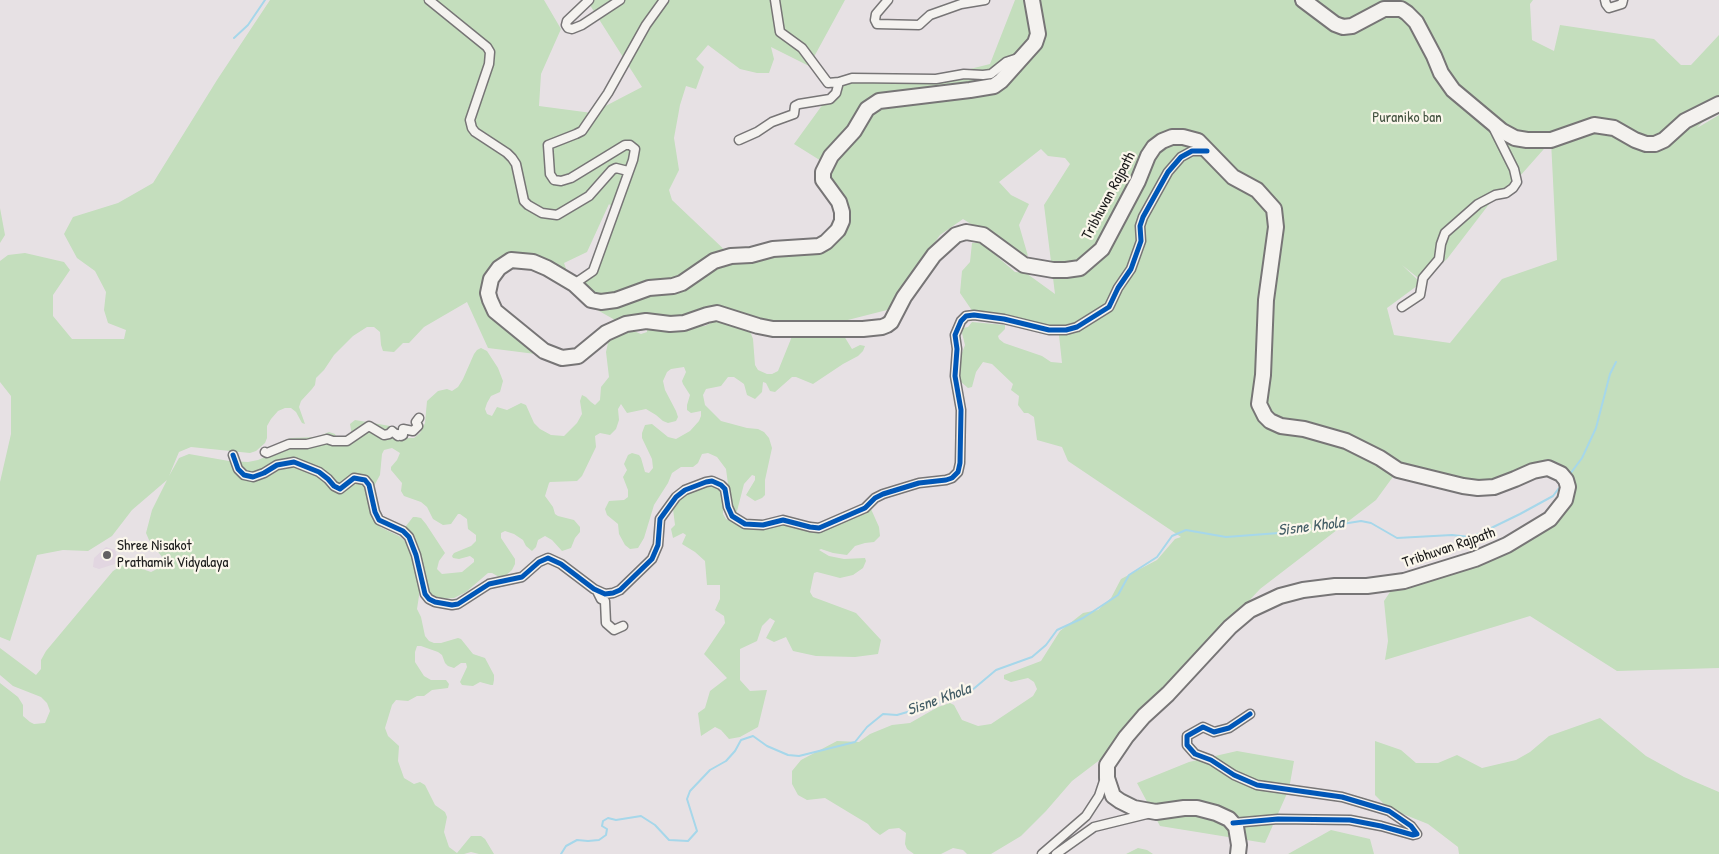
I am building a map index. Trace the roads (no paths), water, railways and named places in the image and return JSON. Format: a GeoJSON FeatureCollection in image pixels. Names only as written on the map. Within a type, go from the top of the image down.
{"type":"FeatureCollection","features":[{"type":"Feature","properties":{"kind":"highway","name":"Tribhuvan Rajpath"},"geometry":{"type":"LineString","coordinates":[[1032,0],[1038,34],[1035,43],[1024,57],[994,86],[879,101],[867,109],[854,131],[831,156],[823,172],[823,180],[839,202],[842,221],[833,236],[819,246],[773,249],[751,255],[731,256],[714,261],[682,283],[673,286],[649,288],[616,300],[601,302],[591,300],[574,284],[533,262],[511,260],[494,274],[488,293],[495,311],[544,351],[562,358],[578,356],[606,333],[626,324],[646,321],[670,324],[684,323],[717,313],[773,329],[855,329],[882,327],[891,322],[904,297],[934,255],[956,235],[966,232],[983,235],[1024,265],[1059,270],[1080,268],[1102,249],[1154,147],[1172,137],[1183,137],[1198,141],[1233,177],[1257,190],[1269,202],[1276,216],[1266,300],[1260,404],[1264,416],[1281,426],[1304,429],[1346,442],[1380,458],[1398,470],[1463,486],[1478,488],[1494,487],[1540,468],[1555,470],[1566,480],[1568,487],[1564,500],[1550,519],[1507,545],[1482,556],[1404,581],[1367,586],[1335,586],[1303,590],[1280,596],[1245,612],[1168,694],[1144,716],[1118,747],[1107,765],[1106,771]]}},
{"type":"Feature","properties":{"kind":"highway"},"geometry":{"type":"LineString","coordinates":[[1303,0],[1343,28],[1352,26],[1384,9],[1401,9],[1407,12],[1416,22],[1441,73],[1452,90],[1502,132],[1515,138],[1551,140],[1594,126],[1614,128],[1635,140],[1646,144],[1655,144],[1664,140],[1685,121],[1719,104]]}},
{"type":"Feature","properties":{"kind":"highway"},"geometry":{"type":"LineString","coordinates":[[1106,771],[1113,796],[1134,808],[1156,812],[1198,808],[1216,812],[1233,823],[1238,836],[1238,854]]}},
{"type":"Feature","properties":{"kind":"street"},"geometry":{"type":"LineString","coordinates":[[429,0],[486,46],[490,52],[490,64],[470,120],[475,132],[512,158],[516,164],[524,201],[528,205],[542,213],[557,215],[589,196],[612,170],[616,168],[628,170]]}},
{"type":"Feature","properties":{"kind":"street"},"geometry":{"type":"LineString","coordinates":[[589,0],[567,21],[566,25],[568,28],[572,29],[582,25],[620,0]]}},
{"type":"Feature","properties":{"kind":"street"},"geometry":{"type":"LineString","coordinates":[[574,284],[593,271],[635,149],[630,145],[625,145],[571,178],[561,182],[554,180],[550,174],[548,145],[582,131],[608,93],[646,25],[664,0]]}},
{"type":"Feature","properties":{"kind":"street"},"geometry":{"type":"LineString","coordinates":[[774,0],[780,32],[802,48],[828,83],[852,78],[936,79],[964,74],[991,74],[1006,62],[1024,57]]}},
{"type":"Feature","properties":{"kind":"street"},"geometry":{"type":"LineString","coordinates":[[888,0],[876,14],[875,20],[877,24],[919,25],[930,15],[962,4],[985,0]]}},
{"type":"Feature","properties":{"kind":"street"},"geometry":{"type":"LineString","coordinates":[[1604,0],[1609,8],[1622,4],[1623,0]]}},
{"type":"Feature","properties":{"kind":"street"},"geometry":{"type":"LineString","coordinates":[[740,140],[758,132],[772,122],[794,114],[795,106],[799,104],[830,99],[836,92],[839,82]]}},
{"type":"Feature","properties":{"kind":"street"},"geometry":{"type":"LineString","coordinates":[[1402,307],[1420,295],[1423,278],[1439,259],[1445,234],[1478,204],[1495,195],[1506,193],[1517,182],[1514,169],[1491,123]]}},
{"type":"Feature","properties":{"kind":"street"},"geometry":{"type":"LineString","coordinates":[[233,455],[238,469],[244,475],[253,477],[264,474],[277,465],[294,462],[320,472],[334,486],[340,489],[354,478],[365,480],[369,485],[377,518],[383,523],[403,530],[409,537],[416,555],[425,594],[435,602],[452,605],[458,604],[489,584],[524,576],[539,562],[548,558],[561,564],[597,591],[605,594],[616,592],[652,559],[657,548],[658,525],[661,517],[678,495],[697,485],[712,481],[721,485],[725,489],[728,507],[732,516],[745,524],[763,525],[783,520],[819,528],[866,508],[875,498],[883,494],[919,483],[952,478],[958,472],[960,463],[961,410],[955,376],[956,335],[961,321],[966,316],[974,315],[1004,319],[1049,330],[1066,330],[1078,327],[1109,307],[1131,269],[1142,241],[1140,226],[1143,217],[1168,172],[1181,157],[1192,151],[1207,151]]}},
{"type":"Feature","properties":{"kind":"street"},"geometry":{"type":"LineString","coordinates":[[265,452],[267,453],[289,444],[306,444],[327,439],[347,440],[369,426],[384,435],[392,431],[401,436],[403,435],[403,429],[416,429],[418,426],[416,422],[419,418]]}},
{"type":"Feature","properties":{"kind":"street"},"geometry":{"type":"LineString","coordinates":[[597,591],[601,599],[605,601],[606,623],[614,630],[624,626]]}},
{"type":"Feature","properties":{"kind":"street"},"geometry":{"type":"LineString","coordinates":[[1233,823],[1278,819],[1350,820],[1413,835],[1417,834],[1411,826],[1389,811],[1342,798],[1257,784],[1234,775],[1211,760],[1195,754],[1187,745],[1187,736],[1203,727],[1214,732],[1229,728],[1250,714]]}},
{"type":"Feature","properties":{"kind":"street"},"geometry":{"type":"LineString","coordinates":[[1056,850],[1090,810],[1099,796],[1106,771]]}},
{"type":"Feature","properties":{"kind":"street"},"geometry":{"type":"LineString","coordinates":[[1042,854],[1056,850],[1094,826],[1156,812]]}},
{"type":"Feature","properties":{"kind":"waterway"},"geometry":{"type":"LineString","coordinates":[[234,38],[248,25],[265,0]]}},
{"type":"Feature","properties":{"kind":"waterway","name":"Sisne Khola"},"geometry":{"type":"LineString","coordinates":[[1570,474],[1582,458],[1596,428],[1610,374],[1616,362]]}},
{"type":"Feature","properties":{"kind":"waterway","name":"Sisne Khola"},"geometry":{"type":"LineString","coordinates":[[561,854],[566,846],[577,840],[599,840],[606,835],[607,829],[602,826],[603,821],[608,818],[616,820],[641,816],[655,825],[669,840],[688,841],[697,831],[687,799],[690,791],[710,770],[726,761],[735,751],[741,740],[753,736],[767,746],[788,755],[799,756],[855,742],[867,727],[883,714],[897,715],[942,702],[971,691],[996,670],[1032,657],[1046,645],[1057,630],[1083,618],[1118,595],[1129,575],[1157,557],[1172,536],[1186,530],[1226,537],[1292,532],[1361,521],[1371,523],[1397,538],[1452,535],[1470,537],[1520,514],[1553,496],[1562,484]]}},
{"type":"Feature","properties":{"kind":"place","name":"Shree Nisakot Prathamik Vidyalaya"},"geometry":{"type":"Point","coordinates":[107,555]}},
{"type":"Feature","properties":{"kind":"park label","name":"Puraniko ban"},"geometry":{"type":"Point","coordinates":[1407,118]}}]}
